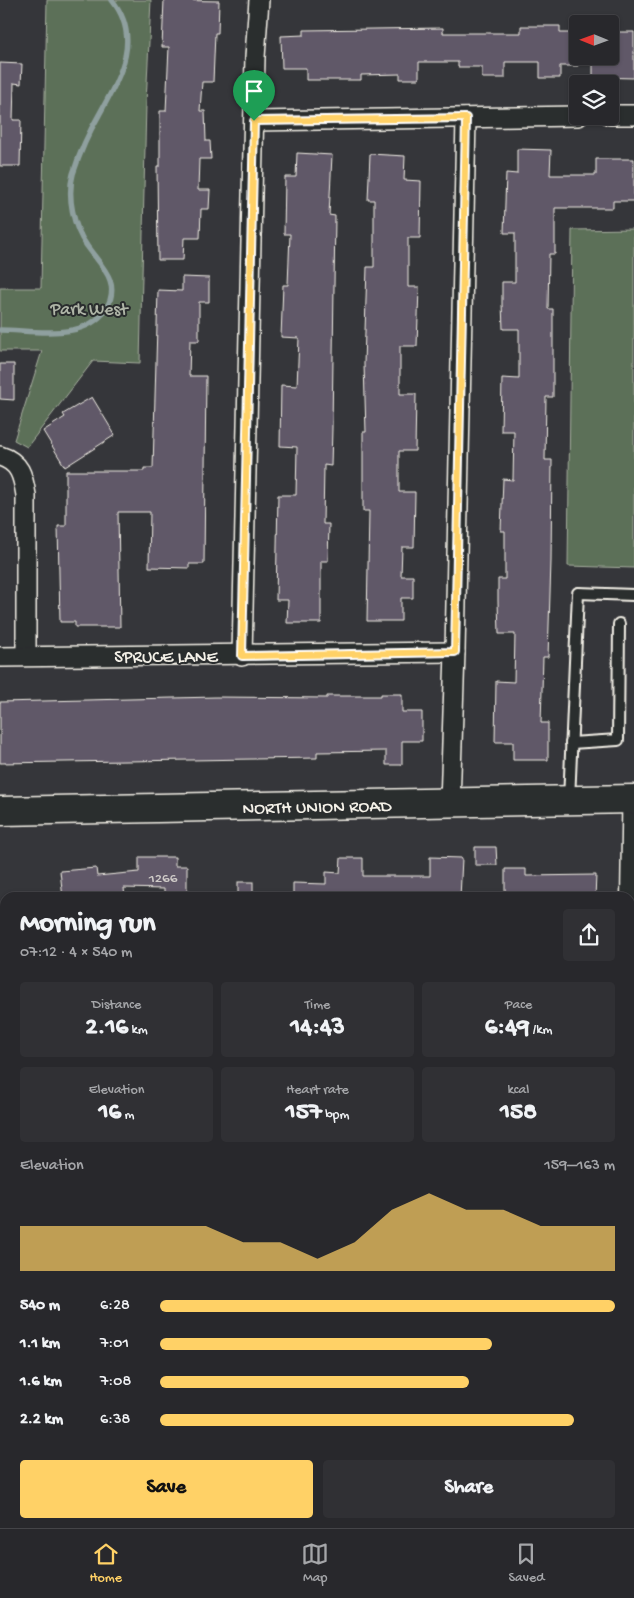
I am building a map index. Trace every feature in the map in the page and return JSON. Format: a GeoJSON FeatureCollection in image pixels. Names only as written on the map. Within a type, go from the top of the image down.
{"type":"FeatureCollection","features":[{"type":"Feature","properties":{"kind":"street"},"geometry":{"type":"LineString","coordinates":[[242,656],[254,57],[259,0]]}},
{"type":"Feature","properties":{"kind":"street"},"geometry":{"type":"LineString","coordinates":[[619,116],[634,115]]}},
{"type":"Feature","properties":{"kind":"street"},"geometry":{"type":"LineString","coordinates":[[254,121],[569,116]]}},
{"type":"Feature","properties":{"kind":"street"},"geometry":{"type":"LineString","coordinates":[[450,804],[466,118]]}},
{"type":"Feature","properties":{"kind":"street"},"geometry":{"type":"LineString","coordinates":[[0,456],[14,462],[23,474],[26,495],[26,656]]}},
{"type":"Feature","properties":{"kind":"street","name":"SPRUCE LANE"},"geometry":{"type":"LineString","coordinates":[[0,657],[242,656],[455,652]]}},
{"type":"Feature","properties":{"kind":"street"},"geometry":{"type":"LineString","coordinates":[[631,892],[633,800]]}},
{"type":"Feature","properties":{"kind":"street","name":"NORTH UNION ROAD"},"geometry":{"type":"LineString","coordinates":[[0,811],[633,800]]}},
{"type":"Feature","properties":{"kind":"lane"},"geometry":{"type":"LineString","coordinates":[[569,801],[578,593],[634,595]]}},
{"type":"Feature","properties":{"kind":"lane"},"geometry":{"type":"LineString","coordinates":[[571,743],[618,740],[619,624]]}},
{"type":"Feature","properties":{"kind":"green space","name":"Park West"},"geometry":{"type":"Polygon","coordinates":[[[47,0],[151,0],[146,103],[140,363],[93,361],[27,447],[14,440],[42,351],[0,351],[0,288],[41,288],[47,0]]]}},
{"type":"Feature","properties":{"kind":"green space"},"geometry":{"type":"Polygon","coordinates":[[[634,229],[634,568],[568,566],[572,230],[634,229]]]}},
{"type":"Feature","properties":{"kind":"building"},"geometry":{"type":"Polygon","coordinates":[[[164,0],[219,1],[218,33],[215,33],[213,82],[202,82],[200,111],[205,111],[206,141],[210,141],[211,159],[199,159],[198,190],[210,190],[209,209],[201,209],[200,238],[184,238],[183,260],[158,260],[157,166],[160,166],[160,111],[166,111],[169,47],[162,47],[164,0]]]}},
{"type":"Feature","properties":{"kind":"building"},"geometry":{"type":"Polygon","coordinates":[[[521,26],[560,26],[560,33],[569,33],[569,65],[578,66],[560,66],[560,78],[540,78],[540,62],[505,62],[505,78],[482,78],[482,67],[458,67],[458,62],[419,62],[419,79],[400,79],[400,74],[361,75],[361,80],[306,80],[306,68],[282,68],[281,36],[304,35],[304,30],[443,28],[443,33],[521,33],[521,26]]]}},
{"type":"Feature","properties":{"kind":"building"},"geometry":{"type":"Polygon","coordinates":[[[619,32],[634,32],[634,78],[619,78],[619,75],[593,75],[593,65],[619,65],[619,32]]]}},
{"type":"Feature","properties":{"kind":"building"},"geometry":{"type":"Polygon","coordinates":[[[0,63],[22,64],[21,84],[14,83],[13,120],[21,120],[20,166],[0,166],[0,63]]]}},
{"type":"Feature","properties":{"kind":"building"},"geometry":{"type":"Polygon","coordinates":[[[517,149],[551,150],[550,175],[596,175],[596,159],[634,159],[634,201],[613,201],[613,208],[555,208],[555,254],[549,254],[548,309],[553,309],[553,397],[546,397],[545,460],[552,460],[551,561],[548,657],[543,657],[541,723],[548,723],[548,760],[513,760],[513,742],[495,742],[496,681],[514,682],[515,634],[499,634],[498,579],[505,579],[505,531],[501,531],[503,479],[513,480],[514,431],[501,431],[502,378],[519,379],[519,329],[503,329],[502,304],[502,282],[515,282],[515,233],[504,233],[506,173],[517,174],[517,149]]]}},
{"type":"Feature","properties":{"kind":"building"},"geometry":{"type":"Polygon","coordinates":[[[297,153],[332,155],[329,215],[335,216],[332,428],[331,466],[324,465],[323,524],[329,524],[328,561],[321,561],[321,623],[287,623],[288,600],[276,600],[278,495],[296,495],[297,447],[280,446],[281,385],[297,386],[299,338],[281,337],[283,285],[288,285],[290,234],[284,234],[285,177],[296,177],[297,153]]]}},
{"type":"Feature","properties":{"kind":"building"},"geometry":{"type":"Polygon","coordinates":[[[370,154],[405,156],[404,180],[421,181],[420,238],[408,238],[408,287],[419,287],[417,346],[400,346],[400,394],[416,394],[415,451],[399,451],[399,492],[415,492],[414,547],[402,547],[401,576],[413,576],[413,598],[401,598],[401,621],[367,621],[369,511],[363,511],[363,432],[366,432],[364,364],[367,267],[374,267],[374,200],[368,200],[370,154]]]}},
{"type":"Feature","properties":{"kind":"building"},"geometry":{"type":"Polygon","coordinates":[[[182,277],[209,278],[209,302],[199,302],[199,341],[190,341],[189,376],[206,376],[204,564],[189,564],[189,568],[149,567],[150,512],[118,512],[120,627],[75,627],[75,622],[60,622],[58,526],[66,526],[66,471],[144,471],[144,468],[153,468],[158,290],[182,291],[182,277]]]}},
{"type":"Feature","properties":{"kind":"building"},"geometry":{"type":"Polygon","coordinates":[[[0,364],[14,364],[14,400],[0,399],[0,364]]]}},
{"type":"Feature","properties":{"kind":"building"},"geometry":{"type":"Polygon","coordinates":[[[92,397],[115,435],[65,467],[43,431],[65,417],[63,414],[92,397]]]}},
{"type":"Feature","properties":{"kind":"building"},"geometry":{"type":"Polygon","coordinates":[[[381,694],[402,694],[402,712],[422,712],[422,741],[402,741],[402,765],[386,765],[386,751],[317,752],[317,758],[0,763],[0,702],[216,697],[327,698],[327,696],[381,696],[381,694]]]}},
{"type":"Feature","properties":{"kind":"building"},"geometry":{"type":"Polygon","coordinates":[[[475,847],[496,847],[497,865],[475,865],[475,847]]]}},
{"type":"Feature","properties":{"kind":"building"},"geometry":{"type":"Polygon","coordinates":[[[139,857],[175,857],[175,866],[187,866],[187,892],[164,892],[164,889],[124,888],[124,892],[62,892],[60,871],[96,868],[97,876],[139,872],[139,857]]]}},
{"type":"Feature","properties":{"kind":"building"},"geometry":{"type":"Polygon","coordinates":[[[430,857],[462,858],[460,892],[293,892],[293,883],[326,884],[326,872],[340,873],[341,858],[363,858],[363,876],[430,876],[430,857]]]}},
{"type":"Feature","properties":{"kind":"building"},"geometry":{"type":"Polygon","coordinates":[[[505,869],[526,869],[526,876],[596,875],[595,892],[505,892],[505,869]]]}},
{"type":"Feature","properties":{"kind":"building"},"geometry":{"type":"Polygon","coordinates":[[[238,882],[253,882],[253,892],[238,892],[238,882]]]}},
{"type":"Feature","properties":{"kind":"waterway"},"geometry":{"type":"LineString","coordinates":[[0,330],[43,332],[72,330],[85,326],[97,319],[106,309],[110,299],[112,291],[108,275],[78,230],[72,211],[71,183],[81,151],[114,87],[125,58],[127,44],[126,29],[121,15],[112,0]]}},
{"type":"Feature","properties":{"kind":"route"},"geometry":{"type":"LineString","coordinates":[[466,118],[455,652],[242,656],[254,121],[466,118]]}}]}
